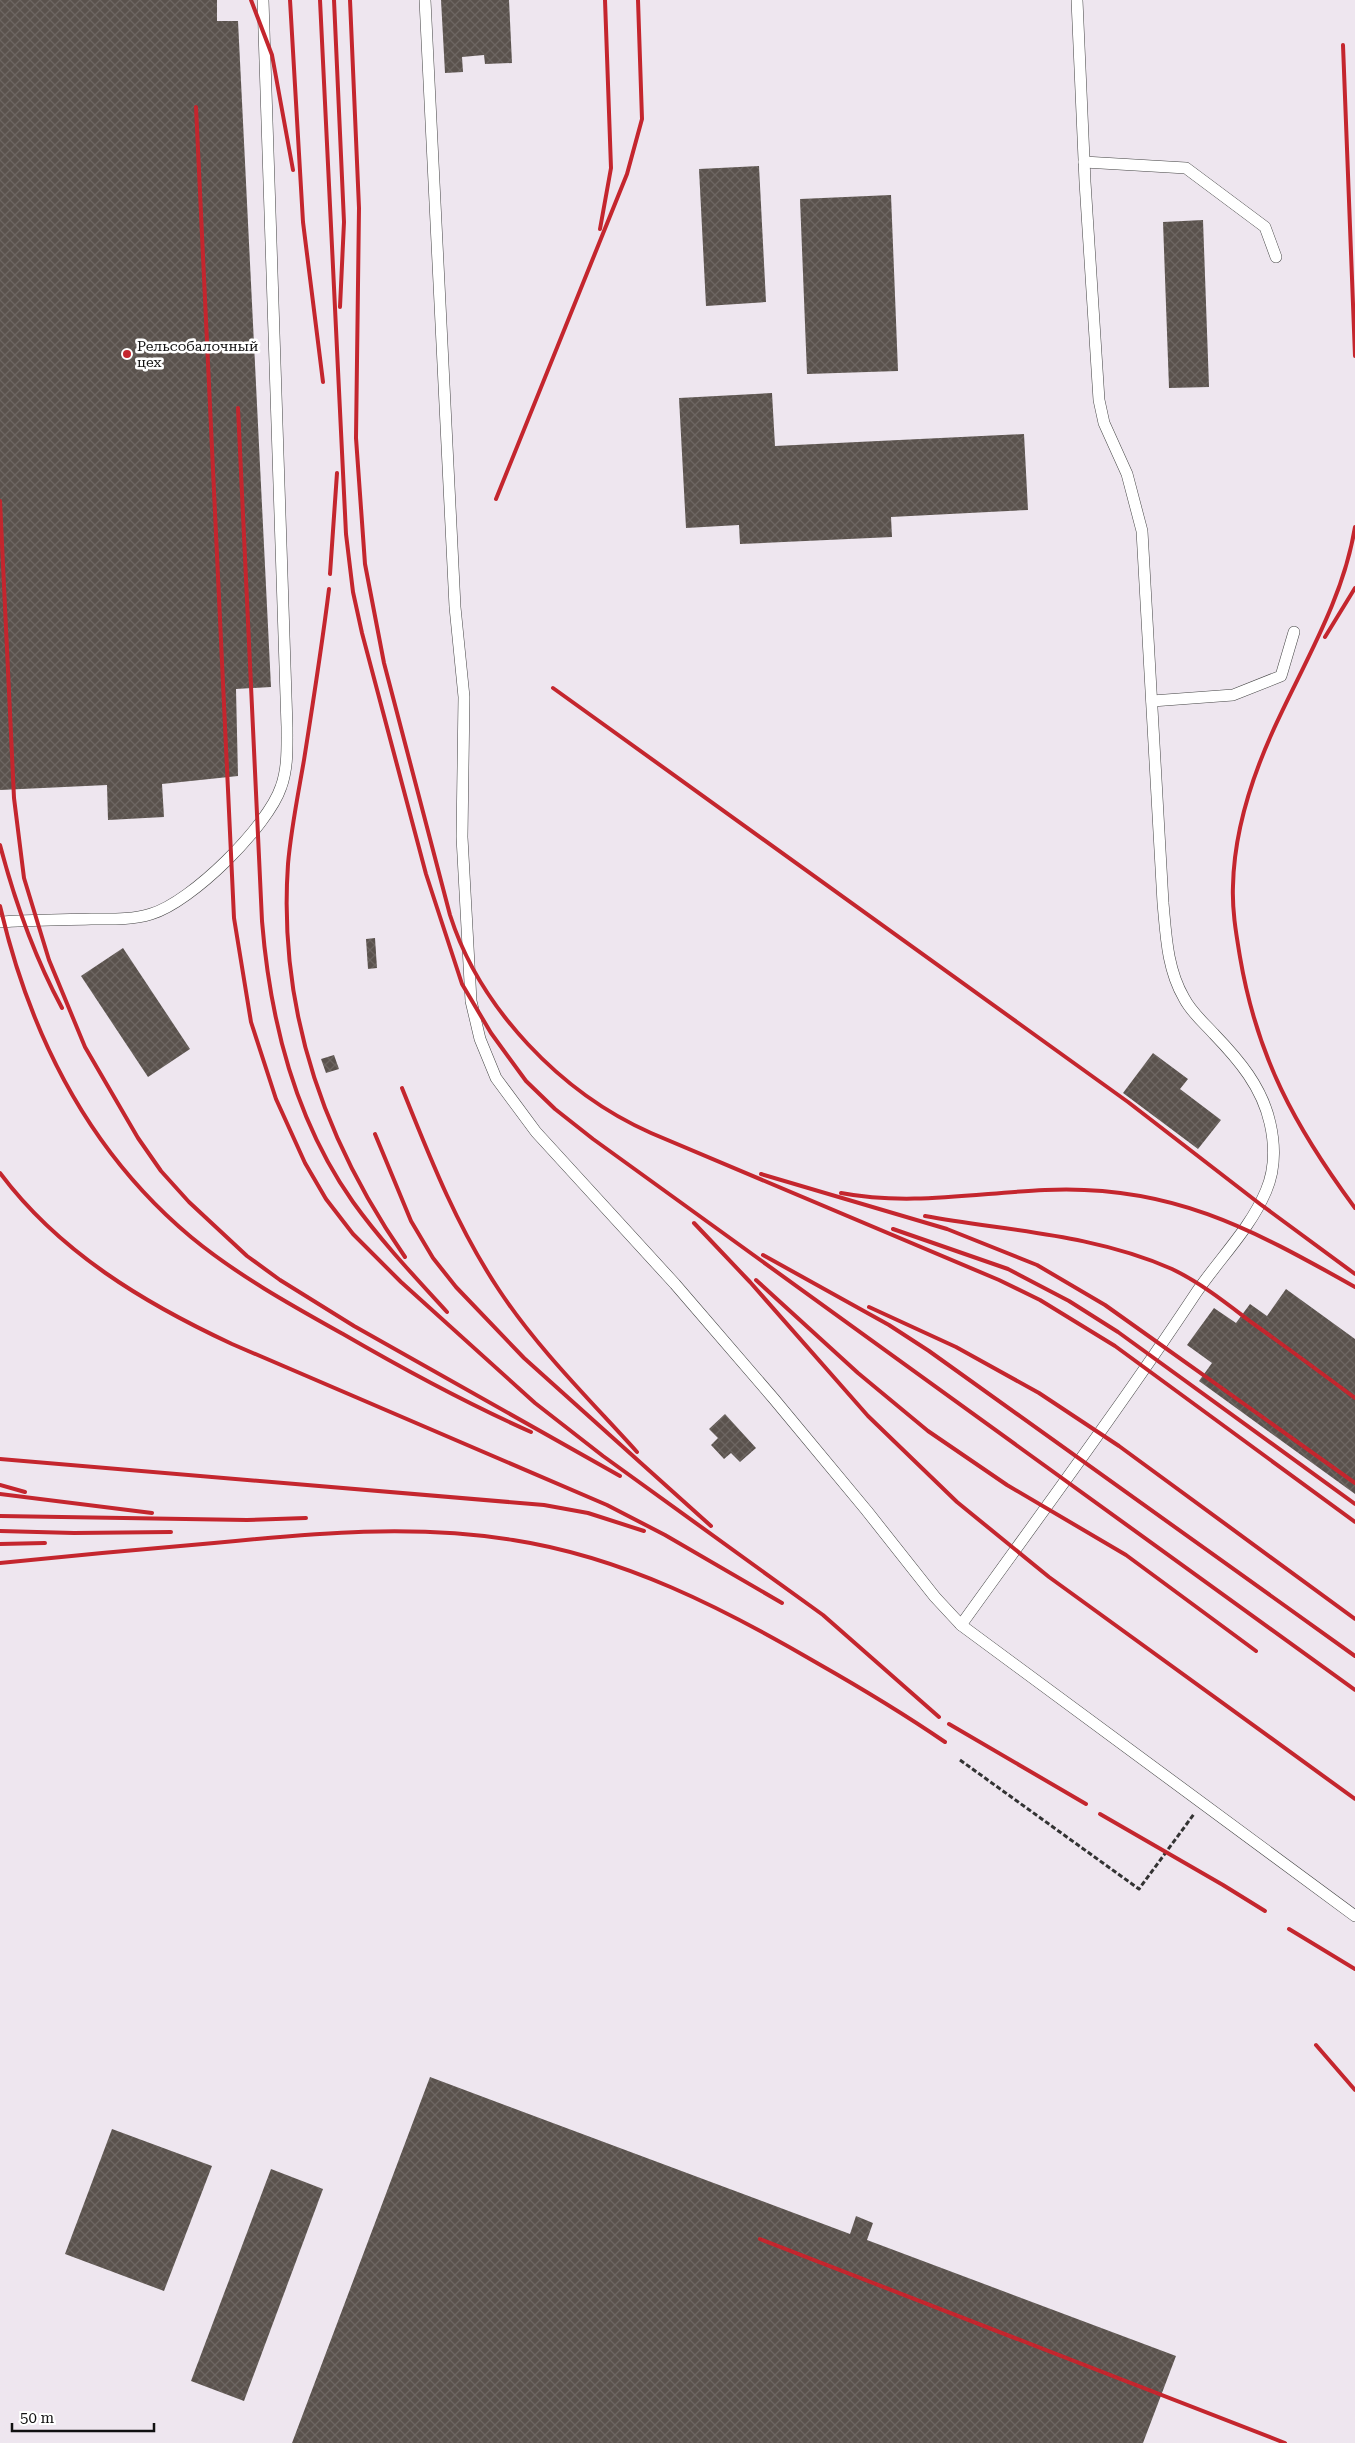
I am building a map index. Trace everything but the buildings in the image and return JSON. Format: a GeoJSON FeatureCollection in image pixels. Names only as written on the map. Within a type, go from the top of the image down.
{"type":"FeatureCollection","features":[{"type":"Feature","properties":{"kind":"lane"},"geometry":{"type":"LineString","coordinates":[[0,922],[129,918],[150,915],[166,909],[181,901],[210,877],[267,815],[282,786],[287,751],[287,727],[263,0]]}},
{"type":"Feature","properties":{"kind":"lane"},"geometry":{"type":"LineString","coordinates":[[425,0],[455,607],[464,697],[461,796],[464,904],[471,1001],[480,1039],[496,1078],[521,1115],[674,1284],[774,1399],[935,1597],[962,1625],[1355,1916]]}},
{"type":"Feature","properties":{"kind":"lane"},"geometry":{"type":"LineString","coordinates":[[962,1625],[1146,1368],[1201,1285],[1245,1228],[1260,1204],[1270,1180],[1274,1142],[1270,1123],[1258,1090],[1237,1060],[1185,1000],[1178,986],[1169,955],[1163,902],[1142,530],[1128,474],[1104,423],[1099,400],[1084,162],[1077,0]]}},
{"type":"Feature","properties":{"kind":"lane"},"geometry":{"type":"LineString","coordinates":[[1084,162],[1186,168],[1265,227],[1276,257]]}},
{"type":"Feature","properties":{"kind":"lane"},"geometry":{"type":"LineString","coordinates":[[1152,701],[1233,695],[1281,676],[1294,632]]}},
{"type":"Feature","properties":{"kind":"path"},"geometry":{"type":"LineString","coordinates":[[960,1760],[1139,1889],[1201,1803]]}},
{"type":"Feature","properties":{"kind":"shaded area"},"geometry":{"type":"Polygon","coordinates":[[[0,0],[1355,0],[1355,2443],[0,2443],[0,0]]]}},
{"type":"Feature","properties":{"kind":"railway"},"geometry":{"type":"LineString","coordinates":[[251,0],[272,55],[293,170]]}},
{"type":"Feature","properties":{"kind":"railway"},"geometry":{"type":"LineString","coordinates":[[290,0],[303,222],[323,382]]}},
{"type":"Feature","properties":{"kind":"railway"},"geometry":{"type":"LineString","coordinates":[[320,0],[346,534],[353,592],[362,633],[426,874],[462,984],[491,1033],[526,1081],[555,1109],[593,1139],[1355,1690]]}},
{"type":"Feature","properties":{"kind":"railway"},"geometry":{"type":"LineString","coordinates":[[334,0],[344,222],[340,307]]}},
{"type":"Feature","properties":{"kind":"railway"},"geometry":{"type":"LineString","coordinates":[[350,0],[359,208],[356,438],[365,564],[384,663],[450,915],[464,950],[481,983],[503,1015],[528,1044],[556,1071],[586,1095],[618,1116],[651,1133],[999,1280],[1040,1300],[1115,1346],[1355,1522]]}},
{"type":"Feature","properties":{"kind":"railway"},"geometry":{"type":"LineString","coordinates":[[600,229],[611,168],[605,0]]}},
{"type":"Feature","properties":{"kind":"railway"},"geometry":{"type":"LineString","coordinates":[[496,499],[627,174],[642,119],[638,0]]}},
{"type":"Feature","properties":{"kind":"railway"},"geometry":{"type":"LineString","coordinates":[[1343,45],[1355,356]]}},
{"type":"Feature","properties":{"kind":"railway"},"geometry":{"type":"LineString","coordinates":[[196,107],[234,918],[251,1022],[276,1099],[305,1163],[326,1199],[353,1234],[401,1282],[535,1403],[603,1456],[823,1615],[939,1717]]}},
{"type":"Feature","properties":{"kind":"railway"},"geometry":{"type":"LineString","coordinates":[[238,408],[262,921],[271,995],[279,1032],[301,1103],[315,1137],[333,1170],[353,1202],[375,1231],[447,1312]]}},
{"type":"Feature","properties":{"kind":"railway"},"geometry":{"type":"LineString","coordinates":[[330,574],[337,473]]}},
{"type":"Feature","properties":{"kind":"railway"},"geometry":{"type":"LineString","coordinates":[[0,501],[14,798],[24,878],[49,960],[85,1047],[138,1138],[161,1171],[189,1202],[247,1256],[280,1280],[354,1326],[620,1476]]}},
{"type":"Feature","properties":{"kind":"railway"},"geometry":{"type":"LineString","coordinates":[[1355,527],[1341,581],[1331,607],[1257,769],[1240,827],[1234,866],[1233,895],[1236,930],[1247,993],[1268,1059],[1281,1090],[1314,1149],[1355,1208]]}},
{"type":"Feature","properties":{"kind":"railway"},"geometry":{"type":"LineString","coordinates":[[1325,637],[1355,588]]}},
{"type":"Feature","properties":{"kind":"railway"},"geometry":{"type":"LineString","coordinates":[[329,589],[289,851],[287,918],[291,970],[299,1021],[312,1071],[329,1119],[351,1166],[376,1212],[405,1257]]}},
{"type":"Feature","properties":{"kind":"railway"},"geometry":{"type":"LineString","coordinates":[[553,688],[1128,1102],[1260,1204],[1355,1274]]}},
{"type":"Feature","properties":{"kind":"railway"},"geometry":{"type":"LineString","coordinates":[[0,845],[26,928],[62,1008]]}},
{"type":"Feature","properties":{"kind":"railway"},"geometry":{"type":"LineString","coordinates":[[0,906],[28,1000],[46,1045],[68,1088],[93,1128],[122,1167],[154,1203],[209,1251],[265,1289],[459,1398],[531,1432]]}},
{"type":"Feature","properties":{"kind":"railway"},"geometry":{"type":"LineString","coordinates":[[402,1088],[457,1217],[499,1290],[547,1353],[637,1452]]}},
{"type":"Feature","properties":{"kind":"railway"},"geometry":{"type":"LineString","coordinates":[[375,1134],[411,1221],[433,1258],[456,1287],[524,1358],[711,1526]]}},
{"type":"Feature","properties":{"kind":"railway"},"geometry":{"type":"LineString","coordinates":[[0,1173],[23,1201],[76,1251],[135,1293],[167,1311],[232,1344],[607,1505],[665,1535],[782,1603]]}},
{"type":"Feature","properties":{"kind":"railway"},"geometry":{"type":"LineString","coordinates":[[761,1174],[947,1229],[1037,1265],[1105,1305],[1355,1483]]}},
{"type":"Feature","properties":{"kind":"railway"},"geometry":{"type":"LineString","coordinates":[[841,1193],[866,1197],[917,1199],[1045,1190],[1090,1190],[1131,1194],[1170,1202],[1208,1214],[1280,1246],[1355,1287]]}},
{"type":"Feature","properties":{"kind":"railway"},"geometry":{"type":"LineString","coordinates":[[925,1216],[1081,1241],[1142,1257],[1172,1269],[1213,1294],[1355,1398]]}},
{"type":"Feature","properties":{"kind":"railway"},"geometry":{"type":"LineString","coordinates":[[694,1223],[750,1282],[868,1416],[957,1502],[1049,1577],[1355,1799]]}},
{"type":"Feature","properties":{"kind":"railway"},"geometry":{"type":"LineString","coordinates":[[893,1229],[1008,1269],[1069,1301],[1118,1332],[1355,1504]]}},
{"type":"Feature","properties":{"kind":"railway"},"geometry":{"type":"LineString","coordinates":[[763,1255],[889,1325],[929,1351],[1355,1656]]}},
{"type":"Feature","properties":{"kind":"railway"},"geometry":{"type":"LineString","coordinates":[[756,1280],[858,1373],[928,1431],[1007,1485],[1126,1555],[1256,1651]]}},
{"type":"Feature","properties":{"kind":"railway"},"geometry":{"type":"LineString","coordinates":[[869,1307],[956,1347],[1039,1393],[1119,1446],[1355,1619]]}},
{"type":"Feature","properties":{"kind":"railway"},"geometry":{"type":"LineString","coordinates":[[0,1459],[544,1505],[588,1513],[644,1531]]}},
{"type":"Feature","properties":{"kind":"railway"},"geometry":{"type":"LineString","coordinates":[[0,1485],[25,1492]]}},
{"type":"Feature","properties":{"kind":"railway"},"geometry":{"type":"LineString","coordinates":[[0,1494],[152,1513]]}},
{"type":"Feature","properties":{"kind":"railway"},"geometry":{"type":"LineString","coordinates":[[0,1516],[247,1520],[306,1518]]}},
{"type":"Feature","properties":{"kind":"railway"},"geometry":{"type":"LineString","coordinates":[[0,1531],[74,1533],[171,1532]]}},
{"type":"Feature","properties":{"kind":"railway"},"geometry":{"type":"LineString","coordinates":[[0,1563],[326,1533],[439,1532],[513,1540],[554,1548],[594,1559],[633,1572],[709,1604],[833,1672],[945,1742]]}},
{"type":"Feature","properties":{"kind":"railway"},"geometry":{"type":"LineString","coordinates":[[0,1544],[45,1543]]}},
{"type":"Feature","properties":{"kind":"railway"},"geometry":{"type":"LineString","coordinates":[[949,1724],[1086,1804]]}},
{"type":"Feature","properties":{"kind":"railway"},"geometry":{"type":"LineString","coordinates":[[1100,1814],[1265,1911]]}},
{"type":"Feature","properties":{"kind":"railway"},"geometry":{"type":"LineString","coordinates":[[1289,1929],[1355,1969]]}},
{"type":"Feature","properties":{"kind":"railway"},"geometry":{"type":"LineString","coordinates":[[1316,2045],[1355,2090]]}},
{"type":"Feature","properties":{"kind":"railway"},"geometry":{"type":"LineString","coordinates":[[760,2239],[1285,2443]]}},
{"type":"Feature","properties":{"kind":"place","name":"Рельсобалочный цех"},"geometry":{"type":"Point","coordinates":[127,354]}}]}
